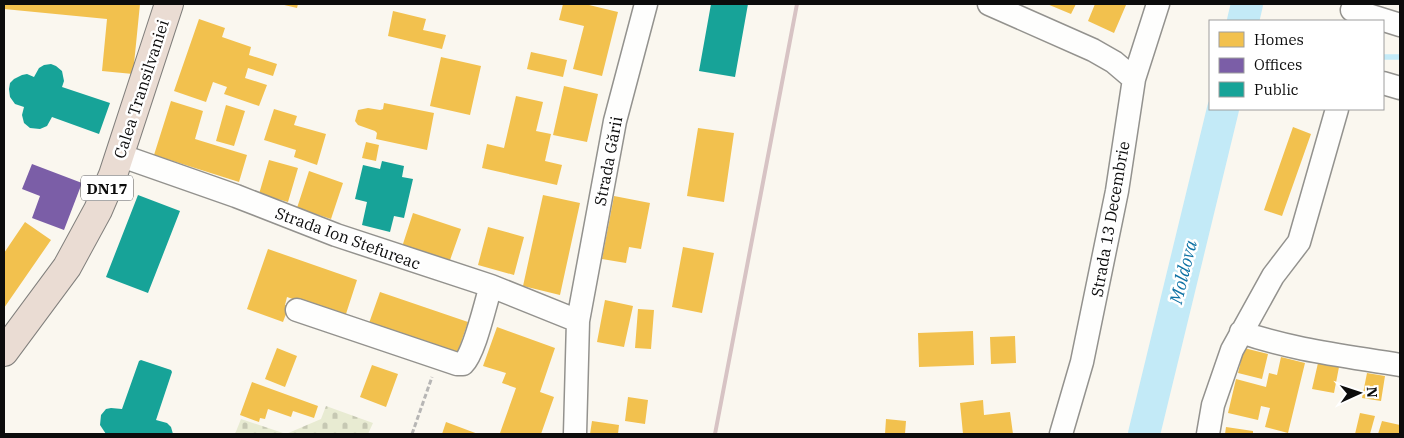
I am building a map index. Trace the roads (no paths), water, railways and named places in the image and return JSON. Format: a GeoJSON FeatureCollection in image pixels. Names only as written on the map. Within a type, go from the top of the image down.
{"type":"FeatureCollection","features":[{"type":"Feature","properties":{"kind":"highway","name":"Calea Transilvaniei"},"geometry":{"type":"LineString","coordinates":[[4,352],[67,267],[98,210],[113,175],[169,4]]}},
{"type":"Feature","properties":{"kind":"street","name":"Strada Gării"},"geometry":{"type":"LineString","coordinates":[[575,434],[578,321],[615,121],[646,4]]}},
{"type":"Feature","properties":{"kind":"street"},"geometry":{"type":"LineString","coordinates":[[989,4],[1093,50],[1114,62],[1134,79]]}},
{"type":"Feature","properties":{"kind":"street","name":"Strada 13 Decembrie"},"geometry":{"type":"LineString","coordinates":[[1061,434],[1082,362],[1117,191],[1134,79],[1158,4]]}},
{"type":"Feature","properties":{"kind":"street"},"geometry":{"type":"LineString","coordinates":[[1352,12],[1382,20]]}},
{"type":"Feature","properties":{"kind":"street"},"geometry":{"type":"LineString","coordinates":[[1384,21],[1400,25]]}},
{"type":"Feature","properties":{"kind":"street"},"geometry":{"type":"LineString","coordinates":[[1384,83],[1400,88]]}},
{"type":"Feature","properties":{"kind":"street"},"geometry":{"type":"LineString","coordinates":[[1208,434],[1213,405],[1232,350],[1273,276],[1299,242],[1338,110]]}},
{"type":"Feature","properties":{"kind":"street","name":"Strada Ion Stefureac"},"geometry":{"type":"LineString","coordinates":[[119,155],[236,196],[336,235],[490,286],[578,321]]}},
{"type":"Feature","properties":{"kind":"street"},"geometry":{"type":"LineString","coordinates":[[297,310],[457,364],[462,364],[467,360],[490,286]]}},
{"type":"Feature","properties":{"kind":"street"},"geometry":{"type":"LineString","coordinates":[[1241,332],[1263,340],[1342,356],[1400,365]]}},
{"type":"Feature","properties":{"kind":"waterway","name":"Moldova"},"geometry":{"type":"LineString","coordinates":[[1243,20],[1247,4]]}},
{"type":"Feature","properties":{"kind":"waterway"},"geometry":{"type":"LineString","coordinates":[[1384,57],[1400,57]]}},
{"type":"Feature","properties":{"kind":"waterway","name":"Moldova"},"geometry":{"type":"LineString","coordinates":[[1144,434],[1223,110]]}},
{"type":"Feature","properties":{"kind":"railway"},"geometry":{"type":"LineString","coordinates":[[715,434],[797,4]]}}]}
